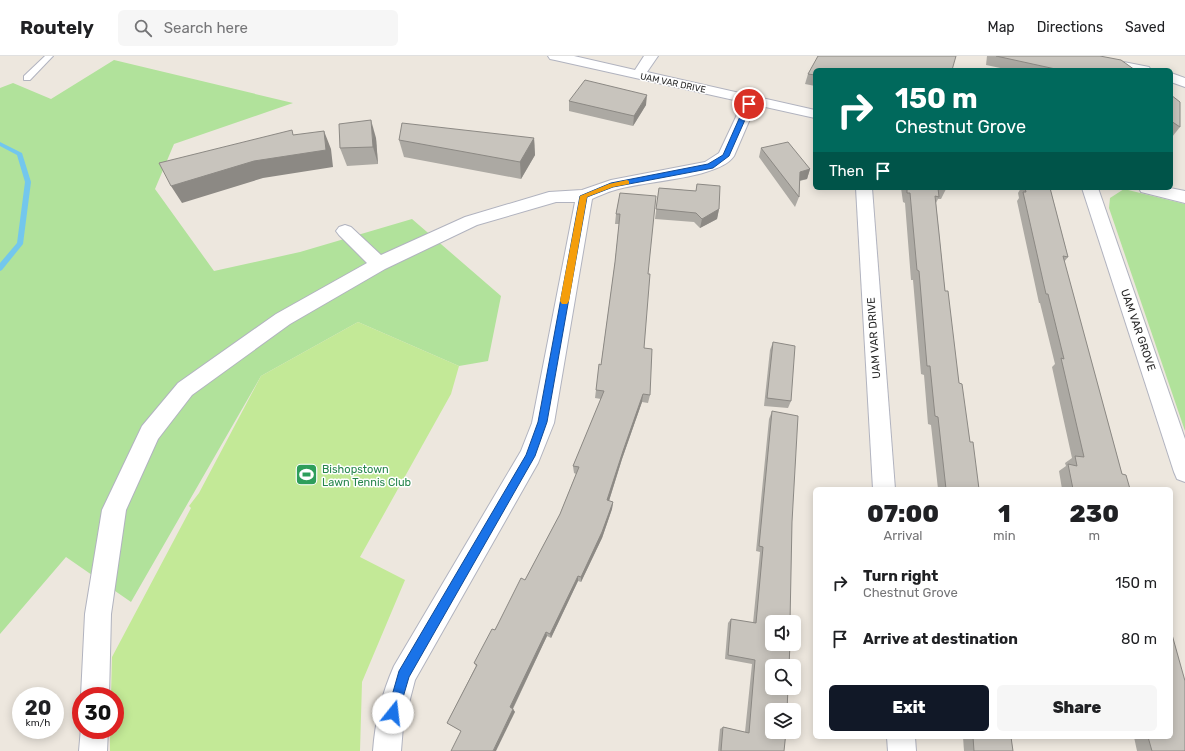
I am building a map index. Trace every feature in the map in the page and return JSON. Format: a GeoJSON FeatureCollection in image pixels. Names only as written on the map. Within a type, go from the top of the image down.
{"type":"FeatureCollection","features":[{"type":"Feature","properties":{"kind":"street","name":"UAM VAR DRIVE"},"geometry":{"type":"LineString","coordinates":[[555,56],[813,114]]}},
{"type":"Feature","properties":{"kind":"street"},"geometry":{"type":"LineString","coordinates":[[638,75],[651,56]]}},
{"type":"Feature","properties":{"kind":"street"},"geometry":{"type":"LineString","coordinates":[[1071,56],[1134,68]]}},
{"type":"Feature","properties":{"kind":"street"},"geometry":{"type":"LineString","coordinates":[[1173,78],[1185,83]]}},
{"type":"Feature","properties":{"kind":"street"},"geometry":{"type":"LineString","coordinates":[[95,687],[98,614],[114,510],[150,433],[185,389],[283,319],[379,264],[471,221],[555,196],[584,196],[611,185],[710,166],[726,156],[751,100]]}},
{"type":"Feature","properties":{"kind":"street","name":"UAM VAR DRIVE"},"geometry":{"type":"LineString","coordinates":[[864,190],[884,487]]}},
{"type":"Feature","properties":{"kind":"street","name":"UAM VAR GROVE"},"geometry":{"type":"LineString","coordinates":[[1091,190],[1184,466]]}},
{"type":"Feature","properties":{"kind":"street"},"geometry":{"type":"LineString","coordinates":[[1155,190],[1185,197]]}},
{"type":"Feature","properties":{"kind":"street"},"geometry":{"type":"LineString","coordinates":[[387,751],[389,726],[403,675],[530,456],[543,422],[584,196]]}},
{"type":"Feature","properties":{"kind":"street"},"geometry":{"type":"LineString","coordinates":[[345,231],[379,264]]}},
{"type":"Feature","properties":{"kind":"street"},"geometry":{"type":"LineString","coordinates":[[93,751],[94,739]]}},
{"type":"Feature","properties":{"kind":"street"},"geometry":{"type":"LineString","coordinates":[[901,739],[902,751]]}},
{"type":"Feature","properties":{"kind":"lane"},"geometry":{"type":"LineString","coordinates":[[27,78],[49,56]]}},
{"type":"Feature","properties":{"kind":"green space"},"geometry":{"type":"Polygon","coordinates":[[[114,60],[293,103],[174,144],[155,189],[214,271],[300,252],[412,219],[501,296],[488,361],[459,366],[358,322],[261,376],[131,602],[66,557],[0,634],[0,88],[13,83],[51,99],[114,60]]]}},
{"type":"Feature","properties":{"kind":"green space"},"geometry":{"type":"Polygon","coordinates":[[[1122,190],[1128,190],[1185,204],[1185,431],[1109,208],[1110,198],[1122,190]]]}},
{"type":"Feature","properties":{"kind":"green space","name":"Bishopstown Lawn Tennis Club"},"geometry":{"type":"Polygon","coordinates":[[[358,322],[459,366],[451,394],[360,557],[405,580],[362,682],[360,751],[110,751],[110,739],[124,739],[124,687],[111,687],[112,657],[191,508],[189,506],[199,493],[261,376],[358,322]]]}},
{"type":"Feature","properties":{"kind":"building"},"geometry":{"type":"Polygon","coordinates":[[[818,56],[956,56],[953,68],[813,68],[813,75],[808,74],[818,56]]]}},
{"type":"Feature","properties":{"kind":"building"},"geometry":{"type":"Polygon","coordinates":[[[996,56],[1100,56],[1121,60],[1132,68],[1051,68],[996,56]]]}},
{"type":"Feature","properties":{"kind":"building"},"geometry":{"type":"Polygon","coordinates":[[[585,80],[647,95],[634,116],[569,101],[585,80]]]}},
{"type":"Feature","properties":{"kind":"building"},"geometry":{"type":"Polygon","coordinates":[[[1173,97],[1180,102],[1180,127],[1173,122],[1173,97]]]}},
{"type":"Feature","properties":{"kind":"building"},"geometry":{"type":"Polygon","coordinates":[[[371,120],[373,147],[340,148],[339,124],[371,120]]]}},
{"type":"Feature","properties":{"kind":"building"},"geometry":{"type":"Polygon","coordinates":[[[402,123],[534,138],[520,162],[399,140],[402,123]]]}},
{"type":"Feature","properties":{"kind":"building"},"geometry":{"type":"Polygon","coordinates":[[[292,130],[293,135],[324,131],[326,150],[254,161],[171,186],[159,163],[292,130]]]}},
{"type":"Feature","properties":{"kind":"building"},"geometry":{"type":"Polygon","coordinates":[[[788,142],[810,169],[800,172],[799,197],[761,148],[788,142]]]}},
{"type":"Feature","properties":{"kind":"building"},"geometry":{"type":"Polygon","coordinates":[[[697,184],[720,186],[719,209],[702,219],[696,213],[656,209],[659,188],[696,191],[697,184]]]}},
{"type":"Feature","properties":{"kind":"building"},"geometry":{"type":"Polygon","coordinates":[[[907,190],[938,190],[939,197],[935,196],[945,291],[948,291],[959,383],[962,384],[970,442],[973,442],[979,487],[946,487],[938,417],[935,416],[930,366],[927,366],[919,271],[917,270],[910,193],[907,193],[907,190]]]}},
{"type":"Feature","properties":{"kind":"building"},"geometry":{"type":"Polygon","coordinates":[[[1026,190],[1051,190],[1068,257],[1063,256],[1122,474],[1126,475],[1129,487],[1073,487],[1068,464],[1077,466],[1075,456],[1084,457],[1061,358],[1064,359],[1048,294],[1046,294],[1023,192],[1026,192],[1026,190]]]}},
{"type":"Feature","properties":{"kind":"building"},"geometry":{"type":"Polygon","coordinates":[[[620,193],[656,196],[648,274],[650,274],[644,348],[652,349],[650,395],[643,394],[623,451],[607,500],[613,502],[602,532],[581,577],[578,576],[550,634],[546,632],[510,707],[513,709],[493,751],[451,751],[461,731],[447,723],[477,665],[474,663],[492,629],[495,630],[521,578],[525,580],[560,514],[579,467],[573,466],[604,391],[596,390],[599,364],[601,365],[615,262],[620,214],[616,214],[620,193]]]}},
{"type":"Feature","properties":{"kind":"building"},"geometry":{"type":"Polygon","coordinates":[[[773,342],[795,346],[791,401],[767,398],[773,342]]]}},
{"type":"Feature","properties":{"kind":"building"},"geometry":{"type":"Polygon","coordinates":[[[772,411],[798,416],[792,522],[790,615],[765,615],[765,651],[790,651],[789,659],[765,659],[765,695],[788,695],[787,703],[765,703],[765,739],[785,739],[784,751],[721,751],[723,727],[749,733],[755,660],[728,655],[731,619],[756,623],[763,547],[759,546],[772,411]]]}},
{"type":"Feature","properties":{"kind":"building"},"geometry":{"type":"Polygon","coordinates":[[[1173,638],[1185,681],[1185,751],[1152,751],[1149,739],[1173,739],[1173,638]]]}},
{"type":"Feature","properties":{"kind":"building"},"geometry":{"type":"Polygon","coordinates":[[[973,739],[1011,739],[1013,751],[974,751],[973,739]]]}},
{"type":"Feature","properties":{"kind":"waterway"},"geometry":{"type":"LineString","coordinates":[[0,144],[20,154],[28,182],[20,244],[0,268]]}},
{"type":"Feature","properties":{"kind":"slow traffic"},"geometry":{"type":"LineString","coordinates":[[565,301],[584,196],[611,185],[627,182]]}},
{"type":"Feature","properties":{"kind":"place","name":"Bishopstown Lawn Tennis Club"},"geometry":{"type":"Point","coordinates":[307,475]}},
{"type":"Feature","properties":{"kind":"route"},"geometry":{"type":"LineString","coordinates":[[393,713],[403,675],[530,456],[543,422],[584,196],[611,185],[710,166],[726,156],[749,104]]}}]}
